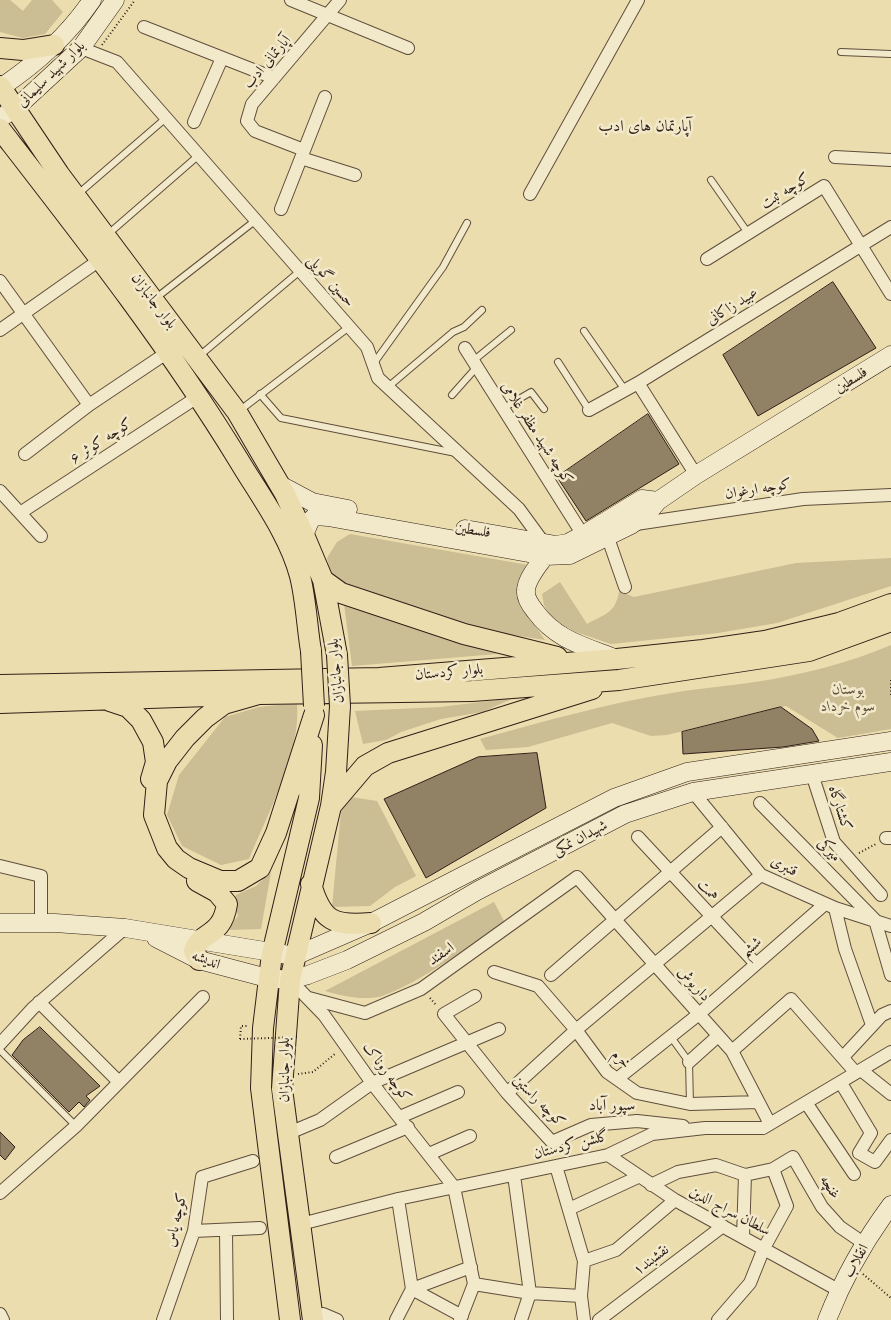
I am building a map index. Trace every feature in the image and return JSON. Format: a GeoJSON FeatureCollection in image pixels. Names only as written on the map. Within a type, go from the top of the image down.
{"type":"FeatureCollection","features":[{"type":"Feature","properties":{"kind":"main road","name":"بلوار شهید سلیمانی"},"geometry":{"type":"LineString","coordinates":[[0,88],[54,46],[76,23],[92,0]]}},
{"type":"Feature","properties":{"kind":"main road","name":"بلوار شهید سلیمانی"},"geometry":{"type":"LineString","coordinates":[[8,113],[81,48],[115,0]]}},
{"type":"Feature","properties":{"kind":"main road"},"geometry":{"type":"LineString","coordinates":[[0,48],[23,50],[54,46]]}},
{"type":"Feature","properties":{"kind":"main road","name":"بلوار جانبازان"},"geometry":{"type":"LineString","coordinates":[[0,88],[8,113],[106,236],[237,412],[280,485],[323,580],[337,654],[340,706],[336,772],[331,806],[311,884],[290,980],[283,1075],[288,1133],[313,1318]]}},
{"type":"Feature","properties":{"kind":"main road","name":"بلوار جانبازان"},"geometry":{"type":"LineString","coordinates":[[0,129],[101,259],[199,396],[283,534],[300,576],[311,651],[314,710],[309,798],[267,978],[261,1088],[290,1320]]}},
{"type":"Feature","properties":{"kind":"main road"},"geometry":{"type":"LineString","coordinates":[[0,150],[21,158]]}},
{"type":"Feature","properties":{"kind":"main road","name":"فلسطین"},"geometry":{"type":"LineString","coordinates":[[280,485],[312,502],[570,555],[608,538],[631,525],[648,513],[658,501],[696,475],[891,355]]}},
{"type":"Feature","properties":{"kind":"main road","name":"فلسطین"},"geometry":{"type":"LineString","coordinates":[[304,535],[310,521],[315,516],[546,550],[568,543],[642,499],[658,501]]}},
{"type":"Feature","properties":{"kind":"main road"},"geometry":{"type":"LineString","coordinates":[[546,550],[526,590],[530,605],[544,623],[563,638],[617,659]]}},
{"type":"Feature","properties":{"kind":"main road"},"geometry":{"type":"LineString","coordinates":[[323,580],[341,593],[464,634],[574,661]]}},
{"type":"Feature","properties":{"kind":"main road","name":"بلوار کردستان"},"geometry":{"type":"LineString","coordinates":[[0,703],[60,693],[379,678],[617,659],[703,650],[765,641],[839,623],[891,604]]}},
{"type":"Feature","properties":{"kind":"main road","name":"بلوار کردستان"},"geometry":{"type":"LineString","coordinates":[[0,685],[110,701],[259,694],[472,691],[619,680],[809,651],[891,621]]}},
{"type":"Feature","properties":{"kind":"main road"},"geometry":{"type":"LineString","coordinates":[[563,638],[574,661]]}},
{"type":"Feature","properties":{"kind":"main road"},"geometry":{"type":"LineString","coordinates":[[331,806],[365,766],[388,753],[619,680]]}},
{"type":"Feature","properties":{"kind":"main road","name":"بلوار کردستان"},"geometry":{"type":"LineString","coordinates":[[259,694],[224,704],[205,718],[185,738],[167,761],[158,781],[154,798],[154,815],[166,848],[189,868],[220,881],[238,881],[260,868],[276,833],[314,710]]}},
{"type":"Feature","properties":{"kind":"main road"},"geometry":{"type":"LineString","coordinates":[[110,701],[128,707],[141,720],[153,742],[156,762],[146,798],[147,818],[152,838],[172,866],[218,892],[227,904],[222,921],[215,932],[196,944],[194,951],[199,960]]}},
{"type":"Feature","properties":{"kind":"main road","name":"شهیدان نمکی"},"geometry":{"type":"LineString","coordinates":[[295,956],[371,923],[614,798],[687,772],[891,741]]}},
{"type":"Feature","properties":{"kind":"main road","name":"شهیدان نمکی"},"geometry":{"type":"LineString","coordinates":[[290,980],[347,960],[424,922],[625,814],[693,792],[891,762]]}},
{"type":"Feature","properties":{"kind":"main road"},"geometry":{"type":"LineString","coordinates":[[311,884],[319,906],[334,922],[347,925],[371,923]]}},
{"type":"Feature","properties":{"kind":"main road","name":"اندیشه"},"geometry":{"type":"LineString","coordinates":[[0,923],[41,922],[125,928],[202,939],[272,954],[295,956]]}},
{"type":"Feature","properties":{"kind":"main road","name":"اندیشه"},"geometry":{"type":"LineString","coordinates":[[125,928],[153,937],[199,960],[267,978],[290,980]]}},
{"type":"Feature","properties":{"kind":"main road","name":"انقلاب"},"geometry":{"type":"LineString","coordinates":[[832,1318],[840,1291],[865,1244],[891,1205]]}},
{"type":"Feature","properties":{"kind":"street"},"geometry":{"type":"LineString","coordinates":[[291,0],[408,48]]}},
{"type":"Feature","properties":{"kind":"street","name":"آپارتمانی ادب"},"geometry":{"type":"LineString","coordinates":[[303,154],[255,131],[247,121],[252,104],[340,0]]}},
{"type":"Feature","properties":{"kind":"street"},"geometry":{"type":"LineString","coordinates":[[530,194],[638,0]]}},
{"type":"Feature","properties":{"kind":"street"},"geometry":{"type":"LineString","coordinates":[[144,27],[274,78]]}},
{"type":"Feature","properties":{"kind":"street","name":"حسین گویلی"},"geometry":{"type":"LineString","coordinates":[[81,48],[117,62],[367,347],[378,378],[519,509],[546,550]]}},
{"type":"Feature","properties":{"kind":"street"},"geometry":{"type":"LineString","coordinates":[[194,122],[222,58]]}},
{"type":"Feature","properties":{"kind":"street"},"geometry":{"type":"LineString","coordinates":[[280,209],[325,97]]}},
{"type":"Feature","properties":{"kind":"street"},"geometry":{"type":"LineString","coordinates":[[303,154],[355,175]]}},
{"type":"Feature","properties":{"kind":"street"},"geometry":{"type":"LineString","coordinates":[[835,157],[891,160]]}},
{"type":"Feature","properties":{"kind":"street","name":"کوچه ثبت"},"geometry":{"type":"LineString","coordinates":[[707,259],[824,186],[891,294]]}},
{"type":"Feature","properties":{"kind":"street","name":"عبید زاکانی"},"geometry":{"type":"LineString","coordinates":[[589,410],[638,383],[891,227]]}},
{"type":"Feature","properties":{"kind":"street"},"geometry":{"type":"LineString","coordinates":[[0,330],[101,259]]}},
{"type":"Feature","properties":{"kind":"street"},"geometry":{"type":"LineString","coordinates":[[0,281],[89,405]]}},
{"type":"Feature","properties":{"kind":"street","name":"کوچه شهید مظفر غلامی"},"geometry":{"type":"LineString","coordinates":[[465,348],[583,535]]}},
{"type":"Feature","properties":{"kind":"street"},"geometry":{"type":"LineString","coordinates":[[25,454],[89,405],[168,352]]}},
{"type":"Feature","properties":{"kind":"street"},"geometry":{"type":"LineString","coordinates":[[638,383],[696,475]]}},
{"type":"Feature","properties":{"kind":"street","name":"کوچه کوثر ۶"},"geometry":{"type":"LineString","coordinates":[[20,513],[199,396]]}},
{"type":"Feature","properties":{"kind":"street"},"geometry":{"type":"LineString","coordinates":[[0,491],[41,536]]}},
{"type":"Feature","properties":{"kind":"street","name":"کوچه ارغوان"},"geometry":{"type":"LineString","coordinates":[[631,525],[803,499],[891,494]]}},
{"type":"Feature","properties":{"kind":"street"},"geometry":{"type":"LineString","coordinates":[[608,538],[625,587]]}},
{"type":"Feature","properties":{"kind":"street","name":"کشتارگاه"},"geometry":{"type":"LineString","coordinates":[[812,774],[834,842],[881,895]]}},
{"type":"Feature","properties":{"kind":"street","name":"قنبری"},"geometry":{"type":"LineString","coordinates":[[693,792],[761,876],[830,906],[891,926]]}},
{"type":"Feature","properties":{"kind":"street","name":"میرکی"},"geometry":{"type":"LineString","coordinates":[[760,803],[875,920]]}},
{"type":"Feature","properties":{"kind":"street"},"geometry":{"type":"LineString","coordinates":[[551,975],[722,827]]}},
{"type":"Feature","properties":{"kind":"street","name":"همت"},"geometry":{"type":"LineString","coordinates":[[638,837],[756,964]]}},
{"type":"Feature","properties":{"kind":"street"},"geometry":{"type":"LineString","coordinates":[[0,866],[41,876],[41,922]]}},
{"type":"Feature","properties":{"kind":"street"},"geometry":{"type":"LineString","coordinates":[[507,1093],[576,1030],[656,966],[710,916],[761,876]]}},
{"type":"Feature","properties":{"kind":"street","name":"داریوش"},"geometry":{"type":"LineString","coordinates":[[577,877],[732,1051],[770,1124]]}},
{"type":"Feature","properties":{"kind":"street","name":"اسفند"},"geometry":{"type":"LineString","coordinates":[[309,998],[365,1014],[421,988],[577,877]]}},
{"type":"Feature","properties":{"kind":"street"},"geometry":{"type":"LineString","coordinates":[[830,906],[872,1025]]}},
{"type":"Feature","properties":{"kind":"street","name":"ششم"},"geometry":{"type":"LineString","coordinates":[[617,1079],[699,1014],[756,964],[830,906]]}},
{"type":"Feature","properties":{"kind":"street"},"geometry":{"type":"LineString","coordinates":[[875,920],[891,975]]}},
{"type":"Feature","properties":{"kind":"street"},"geometry":{"type":"LineString","coordinates":[[0,1044],[39,1002],[125,928]]}},
{"type":"Feature","properties":{"kind":"street","name":"خرم"},"geometry":{"type":"LineString","coordinates":[[494,972],[538,986],[576,1030],[607,1072],[638,1093],[690,1104],[758,1102]]}},
{"type":"Feature","properties":{"kind":"street","name":"کوچه روناک"},"geometry":{"type":"LineString","coordinates":[[290,980],[309,998],[454,1188]]}},
{"type":"Feature","properties":{"kind":"street"},"geometry":{"type":"LineString","coordinates":[[444,1014],[475,996]]}},
{"type":"Feature","properties":{"kind":"street"},"geometry":{"type":"LineString","coordinates":[[0,1193],[76,1126],[204,997]]}},
{"type":"Feature","properties":{"kind":"street"},"geometry":{"type":"LineString","coordinates":[[732,1051],[791,998],[843,1057],[859,1072],[891,1094]]}},
{"type":"Feature","properties":{"kind":"street"},"geometry":{"type":"LineString","coordinates":[[39,1002],[119,1082]]}},
{"type":"Feature","properties":{"kind":"street"},"geometry":{"type":"LineString","coordinates":[[843,1057],[882,1015],[891,1011]]}},
{"type":"Feature","properties":{"kind":"street","name":"کوچه راستین"},"geometry":{"type":"LineString","coordinates":[[444,1014],[507,1093],[552,1142],[591,1125],[638,1121],[705,1128]]}},
{"type":"Feature","properties":{"kind":"street"},"geometry":{"type":"LineString","coordinates":[[288,1133],[320,1120],[372,1083],[468,1044],[499,1029]]}},
{"type":"Feature","properties":{"kind":"street"},"geometry":{"type":"LineString","coordinates":[[689,1062],[718,1036]]}},
{"type":"Feature","properties":{"kind":"street","name":"گلشن کردستان"},"geometry":{"type":"LineString","coordinates":[[301,1224],[398,1200],[608,1155],[652,1134],[705,1128],[763,1128],[807,1104],[891,1052]]}},
{"type":"Feature","properties":{"kind":"street"},"geometry":{"type":"LineString","coordinates":[[841,1083],[871,1133],[859,1153],[844,1160]]}},
{"type":"Feature","properties":{"kind":"street"},"geometry":{"type":"LineString","coordinates":[[336,1157],[458,1092]]}},
{"type":"Feature","properties":{"kind":"street"},"geometry":{"type":"LineString","coordinates":[[807,1104],[854,1174]]}},
{"type":"Feature","properties":{"kind":"street"},"geometry":{"type":"LineString","coordinates":[[428,1154],[470,1136]]}},
{"type":"Feature","properties":{"kind":"street"},"geometry":{"type":"LineString","coordinates":[[859,1153],[875,1162],[891,1140]]}},
{"type":"Feature","properties":{"kind":"street","name":"سلطان سراج الدین"},"geometry":{"type":"LineString","coordinates":[[608,1155],[638,1177],[675,1200],[840,1291]]}},
{"type":"Feature","properties":{"kind":"street","name":"غنچه"},"geometry":{"type":"LineString","coordinates":[[773,1169],[792,1157],[822,1207],[840,1227],[865,1244]]}},
{"type":"Feature","properties":{"kind":"street","name":"کوچه یاس"},"geometry":{"type":"LineString","coordinates":[[163,1320],[194,1231],[202,1177],[253,1161]]}},
{"type":"Feature","properties":{"kind":"street"},"geometry":{"type":"LineString","coordinates":[[651,1185],[678,1172],[716,1165],[745,1175],[773,1169],[787,1206],[764,1248],[750,1282],[718,1320]]}},
{"type":"Feature","properties":{"kind":"street"},"geometry":{"type":"LineString","coordinates":[[556,1166],[584,1261],[581,1296],[584,1320]]}},
{"type":"Feature","properties":{"kind":"street"},"geometry":{"type":"LineString","coordinates":[[514,1175],[530,1293],[521,1320]]}},
{"type":"Feature","properties":{"kind":"street"},"geometry":{"type":"LineString","coordinates":[[743,1237],[745,1175]]}},
{"type":"Feature","properties":{"kind":"street"},"geometry":{"type":"LineString","coordinates":[[569,1209],[638,1177]]}},
{"type":"Feature","properties":{"kind":"street"},"geometry":{"type":"LineString","coordinates":[[412,1289],[461,1318],[474,1284],[454,1188]]}},
{"type":"Feature","properties":{"kind":"street"},"geometry":{"type":"LineString","coordinates":[[396,1320],[412,1289],[398,1200]]}},
{"type":"Feature","properties":{"kind":"street"},"geometry":{"type":"LineString","coordinates":[[584,1261],[616,1250],[675,1200]]}},
{"type":"Feature","properties":{"kind":"street","name":"نقشبند۱"},"geometry":{"type":"LineString","coordinates":[[599,1320],[723,1226]]}},
{"type":"Feature","properties":{"kind":"street"},"geometry":{"type":"LineString","coordinates":[[194,1231],[260,1228]]}},
{"type":"Feature","properties":{"kind":"street"},"geometry":{"type":"LineString","coordinates":[[226,1231],[226,1320]]}},
{"type":"Feature","properties":{"kind":"street"},"geometry":{"type":"LineString","coordinates":[[412,1289],[471,1267]]}},
{"type":"Feature","properties":{"kind":"street"},"geometry":{"type":"LineString","coordinates":[[474,1284],[530,1293],[581,1296]]}},
{"type":"Feature","properties":{"kind":"street"},"geometry":{"type":"LineString","coordinates":[[0,1314],[3,1320]]}},
{"type":"Feature","properties":{"kind":"street"},"geometry":{"type":"LineString","coordinates":[[313,1318],[323,1314],[337,1320]]}},
{"type":"Feature","properties":{"kind":"lane"},"geometry":{"type":"LineString","coordinates":[[841,52],[891,54]]}},
{"type":"Feature","properties":{"kind":"lane"},"geometry":{"type":"LineString","coordinates":[[75,196],[166,118]]}},
{"type":"Feature","properties":{"kind":"lane"},"geometry":{"type":"LineString","coordinates":[[106,236],[199,155]]}},
{"type":"Feature","properties":{"kind":"lane"},"geometry":{"type":"LineString","coordinates":[[711,180],[748,233]]}},
{"type":"Feature","properties":{"kind":"lane"},"geometry":{"type":"LineString","coordinates":[[153,300],[256,220]]}},
{"type":"Feature","properties":{"kind":"lane"},"geometry":{"type":"LineString","coordinates":[[373,364],[443,267],[468,223]]}},
{"type":"Feature","properties":{"kind":"lane"},"geometry":{"type":"LineString","coordinates":[[197,358],[300,271]]}},
{"type":"Feature","properties":{"kind":"lane"},"geometry":{"type":"LineString","coordinates":[[388,387],[453,332],[464,327],[482,310]]}},
{"type":"Feature","properties":{"kind":"lane"},"geometry":{"type":"LineString","coordinates":[[237,412],[349,327]]}},
{"type":"Feature","properties":{"kind":"lane"},"geometry":{"type":"LineString","coordinates":[[452,395],[474,365],[511,330]]}},
{"type":"Feature","properties":{"kind":"lane"},"geometry":{"type":"LineString","coordinates":[[584,331],[624,390]]}},
{"type":"Feature","properties":{"kind":"lane"},"geometry":{"type":"LineString","coordinates":[[558,362],[589,410]]}},
{"type":"Feature","properties":{"kind":"lane"},"geometry":{"type":"LineString","coordinates":[[502,409],[531,392],[544,409]]}},
{"type":"Feature","properties":{"kind":"lane"},"geometry":{"type":"LineString","coordinates":[[260,394],[281,418],[460,454]]}},
{"type":"Feature","properties":{"kind":"lane"},"geometry":{"type":"LineString","coordinates":[[671,1036],[689,1062],[690,1104]]}},
{"type":"Feature","properties":{"kind":"lane"},"geometry":{"type":"LineString","coordinates":[[0,1050],[76,1126]]}},
{"type":"Feature","properties":{"kind":"path"},"geometry":{"type":"LineString","coordinates":[[891,680],[891,695]]}},
{"type":"Feature","properties":{"kind":"path"},"geometry":{"type":"LineString","coordinates":[[848,859],[889,838]]}},
{"type":"Feature","properties":{"kind":"path"},"geometry":{"type":"LineString","coordinates":[[421,988],[444,1014]]}},
{"type":"Feature","properties":{"kind":"path"},"geometry":{"type":"LineString","coordinates":[[247,1026],[241,1026],[240,1039],[299,1037]]}},
{"type":"Feature","properties":{"kind":"path"},"geometry":{"type":"LineString","coordinates":[[283,1075],[313,1072],[346,1046]]}},
{"type":"Feature","properties":{"kind":"path"},"geometry":{"type":"LineString","coordinates":[[853,1267],[891,1298]]}},
{"type":"Feature","properties":{"kind":"green space"},"geometry":{"type":"Polygon","coordinates":[[[0,0],[10,0],[23,11],[32,0],[52,0],[63,12],[45,34],[23,38],[0,32],[0,0]]]}},
{"type":"Feature","properties":{"kind":"green space"},"geometry":{"type":"Polygon","coordinates":[[[350,534],[534,566],[525,580],[518,601],[545,640],[488,631],[360,591],[332,580],[327,558],[337,542],[350,534]]]}},
{"type":"Feature","properties":{"kind":"green space"},"geometry":{"type":"Polygon","coordinates":[[[891,558],[891,586],[777,623],[718,633],[611,644],[573,631],[551,617],[544,605],[542,594],[560,582],[587,624],[609,612],[618,598],[619,591],[634,597],[796,563],[891,558]]]}},
{"type":"Feature","properties":{"kind":"green space"},"geometry":{"type":"Polygon","coordinates":[[[344,604],[497,654],[352,666],[344,604]]]}},
{"type":"Feature","properties":{"kind":"green space","name":"بوستان سوم خرداد"},"geometry":{"type":"Polygon","coordinates":[[[891,645],[891,729],[838,738],[786,706],[667,735],[651,736],[612,723],[528,747],[486,750],[480,739],[623,702],[682,691],[790,676],[842,663],[891,645]]]}},
{"type":"Feature","properties":{"kind":"green space"},"geometry":{"type":"Polygon","coordinates":[[[514,698],[482,712],[441,719],[401,732],[386,740],[363,744],[355,711],[440,707],[514,698]]]}},
{"type":"Feature","properties":{"kind":"green space"},"geometry":{"type":"Polygon","coordinates":[[[297,703],[297,722],[289,762],[249,859],[221,865],[182,846],[167,815],[179,775],[225,717],[259,707],[297,703]]]}},
{"type":"Feature","properties":{"kind":"green space"},"geometry":{"type":"Polygon","coordinates":[[[351,797],[377,801],[416,876],[395,887],[370,906],[332,907],[341,811],[351,797]]]}},
{"type":"Feature","properties":{"kind":"green space"},"geometry":{"type":"Polygon","coordinates":[[[271,872],[261,929],[227,930],[238,916],[234,900],[236,895],[256,886],[271,872]]]}},
{"type":"Feature","properties":{"kind":"green space"},"geometry":{"type":"Polygon","coordinates":[[[494,902],[505,923],[445,963],[397,990],[382,996],[368,998],[338,995],[325,991],[494,902]]]}},
{"type":"Feature","properties":{"kind":"building"},"geometry":{"type":"Polygon","coordinates":[[[833,282],[876,348],[758,416],[723,355],[833,282]]]}},
{"type":"Feature","properties":{"kind":"building"},"geometry":{"type":"Polygon","coordinates":[[[648,414],[679,464],[586,521],[557,477],[648,414]]]}},
{"type":"Feature","properties":{"kind":"building"},"geometry":{"type":"Polygon","coordinates":[[[781,707],[812,729],[819,741],[783,747],[683,754],[682,732],[781,707]]]}},
{"type":"Feature","properties":{"kind":"building"},"geometry":{"type":"Polygon","coordinates":[[[537,753],[546,808],[426,878],[384,799],[478,757],[537,753]]]}},
{"type":"Feature","properties":{"kind":"building"},"geometry":{"type":"Polygon","coordinates":[[[40,1027],[100,1086],[86,1096],[90,1100],[84,1107],[79,1102],[69,1112],[12,1055],[23,1040],[40,1027]]]}},
{"type":"Feature","properties":{"kind":"building"},"geometry":{"type":"Polygon","coordinates":[[[0,1132],[15,1147],[5,1160],[0,1155],[0,1132]]]}},
{"type":"Feature","properties":{"kind":"district","name":"آپارتمان های ادب"},"geometry":{"type":"Point","coordinates":[645,126]}},
{"type":"Feature","properties":{"kind":"district","name":"سپور آباد"},"geometry":{"type":"Point","coordinates":[612,1105]}}]}
